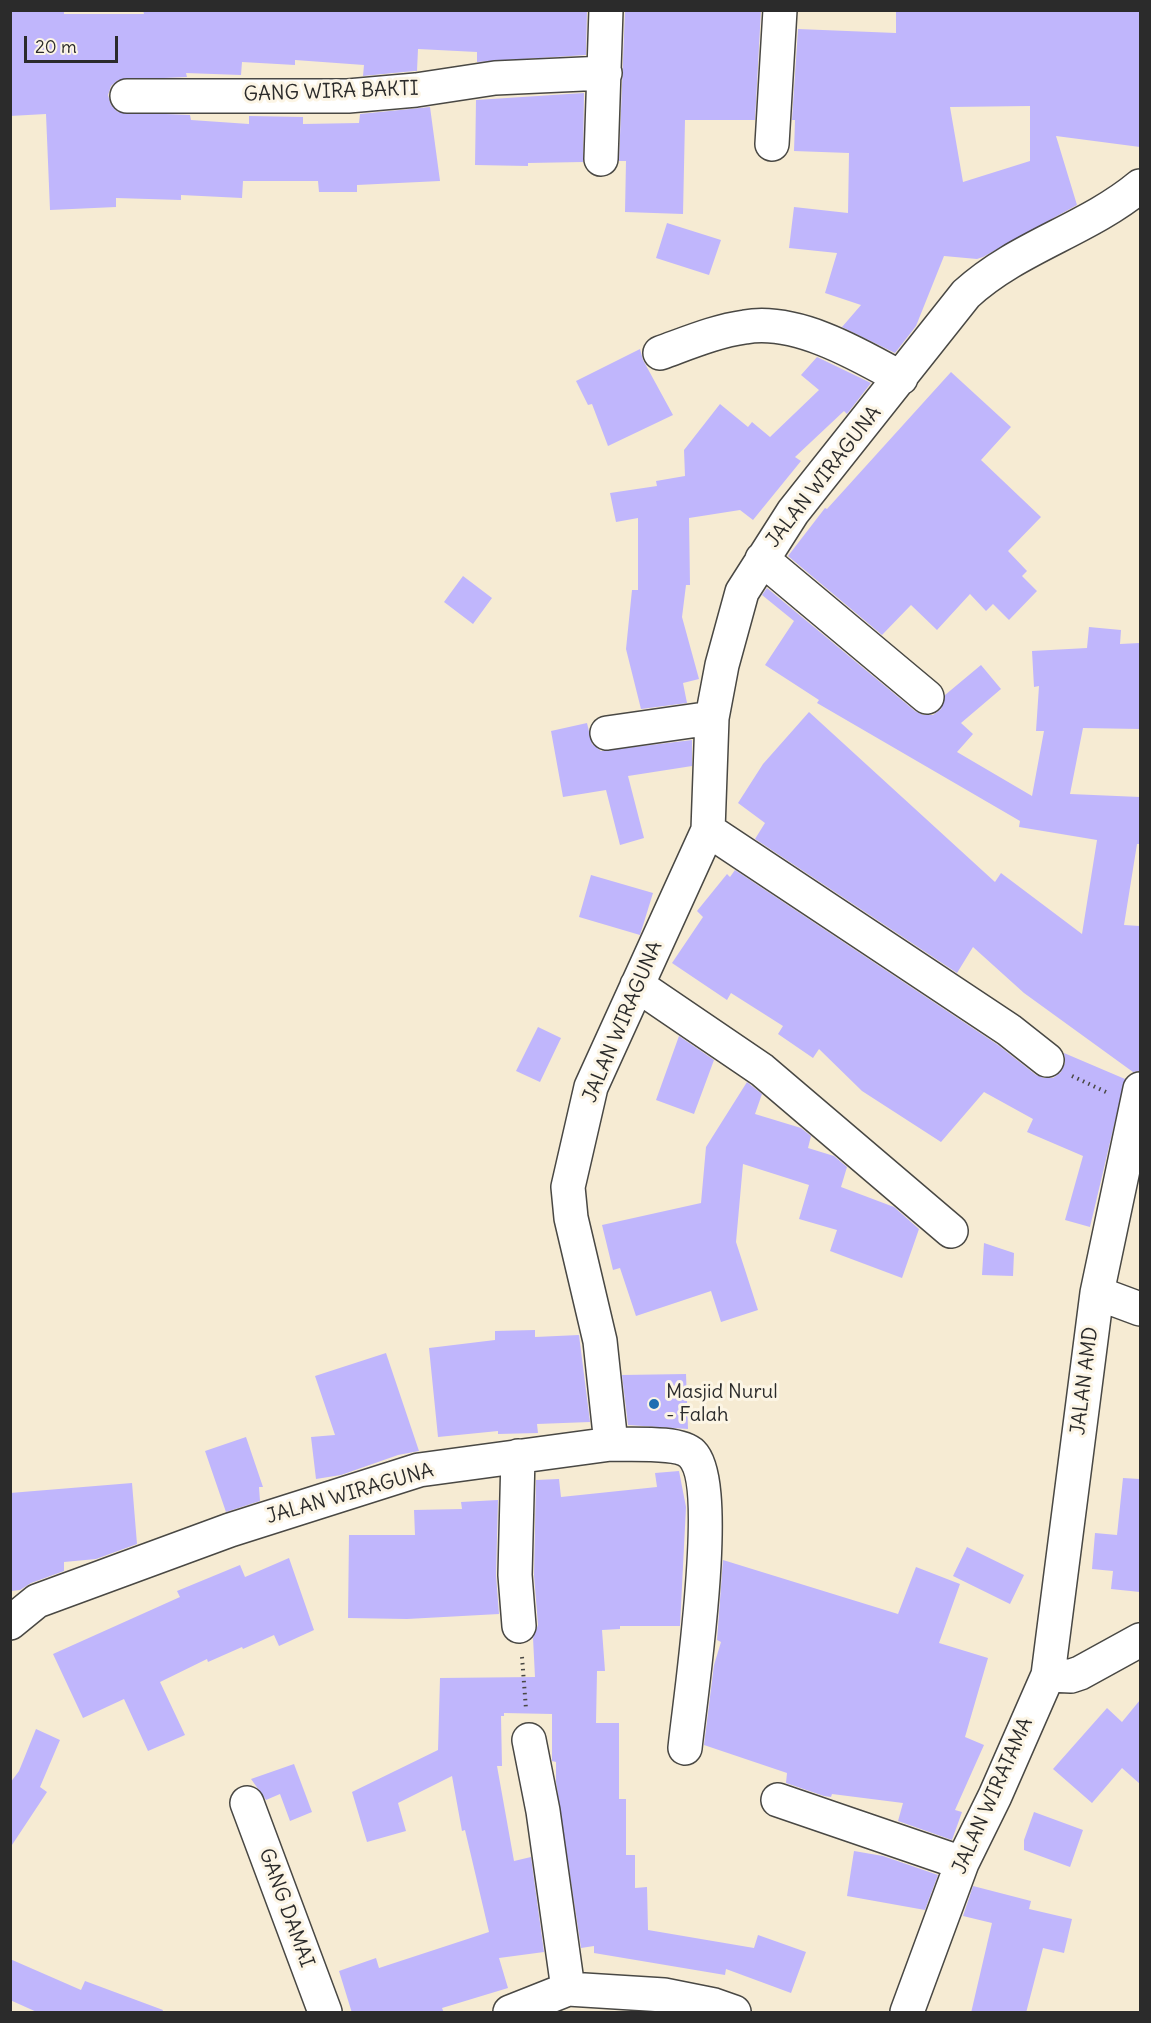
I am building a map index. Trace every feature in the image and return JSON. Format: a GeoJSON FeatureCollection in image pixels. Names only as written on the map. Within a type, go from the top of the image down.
{"type":"FeatureCollection","features":[{"type":"Feature","properties":{"kind":"street"},"geometry":{"type":"LineString","coordinates":[[601,159],[606,10]]}},
{"type":"Feature","properties":{"kind":"street"},"geometry":{"type":"LineString","coordinates":[[772,144],[780,10]]}},
{"type":"Feature","properties":{"kind":"street","name":"GANG WIRA BAKTI"},"geometry":{"type":"LineString","coordinates":[[127,96],[348,96],[416,90],[495,78],[605,73]]}},
{"type":"Feature","properties":{"kind":"street","name":"JALAN WIRAGUNA"},"geometry":{"type":"LineString","coordinates":[[10,1623],[37,1601],[230,1530],[419,1470],[611,1444],[600,1341],[571,1218],[568,1187],[591,1087],[708,830],[712,718],[722,665],[742,592],[793,512],[901,378],[949,314],[984,278],[1009,261],[1102,213],[1140,186]]}},
{"type":"Feature","properties":{"kind":"street"},"geometry":{"type":"LineString","coordinates":[[660,353],[722,332],[771,325],[826,341],[901,378]]}},
{"type":"Feature","properties":{"kind":"street"},"geometry":{"type":"LineString","coordinates":[[762,559],[927,697]]}},
{"type":"Feature","properties":{"kind":"street"},"geometry":{"type":"LineString","coordinates":[[607,733],[712,718]]}},
{"type":"Feature","properties":{"kind":"street"},"geometry":{"type":"LineString","coordinates":[[708,830],[1010,1030],[1047,1060]]}},
{"type":"Feature","properties":{"kind":"street"},"geometry":{"type":"LineString","coordinates":[[637,985],[762,1070],[951,1231]]}},
{"type":"Feature","properties":{"kind":"street","name":"JALAN AMD"},"geometry":{"type":"LineString","coordinates":[[1048,1676],[1097,1293],[1130,1178],[1139,1097]]}},
{"type":"Feature","properties":{"kind":"street"},"geometry":{"type":"LineString","coordinates":[[1097,1293],[1140,1309]]}},
{"type":"Feature","properties":{"kind":"street"},"geometry":{"type":"LineString","coordinates":[[611,1444],[668,1446],[688,1450],[694,1455],[704,1480],[706,1548],[685,1748]]}},
{"type":"Feature","properties":{"kind":"street"},"geometry":{"type":"LineString","coordinates":[[518,1456],[515,1575],[519,1626]]}},
{"type":"Feature","properties":{"kind":"street"},"geometry":{"type":"LineString","coordinates":[[1048,1676],[1071,1676],[1140,1640]]}},
{"type":"Feature","properties":{"kind":"street","name":"JALAN WIRATAMA"},"geometry":{"type":"LineString","coordinates":[[907,2013],[962,1863],[995,1796],[1048,1676]]}},
{"type":"Feature","properties":{"kind":"street"},"geometry":{"type":"LineString","coordinates":[[529,1740],[543,1811],[568,1989]]}},
{"type":"Feature","properties":{"kind":"street"},"geometry":{"type":"LineString","coordinates":[[778,1800],[962,1863]]}},
{"type":"Feature","properties":{"kind":"street","name":"GANG DAMAI"},"geometry":{"type":"LineString","coordinates":[[247,1803],[325,2013]]}},
{"type":"Feature","properties":{"kind":"street"},"geometry":{"type":"LineString","coordinates":[[510,2013],[568,1989],[664,1995],[714,2005],[734,2013]]}},
{"type":"Feature","properties":{"kind":"path"},"geometry":{"type":"LineString","coordinates":[[1047,1060],[1081,1081],[1139,1097]]}},
{"type":"Feature","properties":{"kind":"path"},"geometry":{"type":"LineString","coordinates":[[519,1626],[529,1740]]}},
{"type":"Feature","properties":{"kind":"building"},"geometry":{"type":"Polygon","coordinates":[[[10,10],[64,10],[64,14],[144,14],[143,10],[587,10],[586,55],[477,62],[477,52],[418,49],[417,71],[363,76],[364,65],[295,60],[295,65],[242,62],[241,75],[186,73],[187,77],[118,80],[111,86],[108,95],[111,105],[118,112],[190,115],[191,120],[249,124],[249,116],[303,117],[303,124],[359,123],[360,114],[430,107],[440,181],[357,185],[357,192],[319,192],[318,181],[243,181],[242,198],[181,195],[181,200],[116,198],[116,207],[50,210],[46,114],[10,116],[10,10]]]}},
{"type":"Feature","properties":{"kind":"building"},"geometry":{"type":"Polygon","coordinates":[[[625,10],[761,10],[755,120],[685,120],[683,214],[625,212],[626,161],[619,161],[625,10]]]}},
{"type":"Feature","properties":{"kind":"building"},"geometry":{"type":"Polygon","coordinates":[[[896,10],[1140,10],[1140,147],[1056,136],[1077,205],[983,257],[977,259],[944,256],[916,326],[895,353],[842,327],[861,305],[825,293],[837,253],[789,248],[794,207],[848,213],[849,153],[794,151],[795,120],[792,120],[798,29],[896,33],[896,10]],[[1030,106],[950,107],[963,182],[1030,161],[1030,106]]]}},
{"type":"Feature","properties":{"kind":"building"},"geometry":{"type":"Polygon","coordinates":[[[584,93],[583,162],[528,163],[528,166],[475,165],[476,100],[584,93]]]}},
{"type":"Feature","properties":{"kind":"building"},"geometry":{"type":"Polygon","coordinates":[[[667,223],[721,240],[709,275],[656,258],[667,223]]]}},
{"type":"Feature","properties":{"kind":"building"},"geometry":{"type":"Polygon","coordinates":[[[640,349],[643,360],[673,415],[608,446],[592,404],[588,405],[576,381],[640,349]]]}},
{"type":"Feature","properties":{"kind":"building"},"geometry":{"type":"Polygon","coordinates":[[[817,357],[871,383],[847,414],[844,411],[795,457],[801,461],[753,520],[740,510],[689,518],[690,585],[686,585],[682,617],[699,679],[683,683],[687,703],[641,709],[626,649],[632,590],[638,590],[638,518],[616,522],[610,493],[657,486],[656,481],[685,476],[684,450],[720,404],[748,427],[752,422],[770,437],[819,390],[801,375],[817,357]]]}},
{"type":"Feature","properties":{"kind":"building"},"geometry":{"type":"Polygon","coordinates":[[[951,372],[1011,427],[981,460],[1041,517],[1008,551],[1027,571],[1022,576],[1037,591],[1009,620],[993,604],[986,611],[970,594],[937,630],[911,605],[882,635],[788,556],[825,508],[827,509],[951,372]]]}},
{"type":"Feature","properties":{"kind":"building"},"geometry":{"type":"Polygon","coordinates":[[[463,576],[492,598],[473,624],[444,602],[463,576]]]}},
{"type":"Feature","properties":{"kind":"building"},"geometry":{"type":"Polygon","coordinates":[[[767,588],[915,711],[923,715],[933,715],[941,709],[945,695],[981,665],[1001,689],[961,723],[973,734],[957,752],[1032,796],[1044,731],[1036,731],[1039,686],[1034,687],[1032,651],[1087,648],[1089,627],[1121,630],[1120,644],[1140,643],[1140,729],[1083,728],[1070,794],[1140,797],[1140,844],[1137,844],[1124,925],[1140,926],[1140,1071],[1133,1072],[1024,993],[973,947],[957,973],[755,839],[765,823],[738,803],[763,764],[809,712],[995,882],[1001,873],[1082,934],[1097,840],[1019,827],[1020,821],[817,703],[819,700],[765,665],[794,621],[762,595],[767,588]]]}},
{"type":"Feature","properties":{"kind":"building"},"geometry":{"type":"Polygon","coordinates":[[[587,723],[592,744],[601,751],[692,740],[692,766],[628,776],[644,838],[620,845],[606,790],[563,797],[551,731],[587,723]]]}},
{"type":"Feature","properties":{"kind":"building"},"geometry":{"type":"Polygon","coordinates":[[[735,870],[998,1045],[1036,1075],[1053,1078],[1061,1072],[1065,1063],[1064,1053],[1125,1079],[1090,1227],[1065,1220],[1083,1156],[1027,1132],[1033,1119],[984,1092],[941,1142],[862,1091],[819,1049],[813,1058],[778,1034],[783,1026],[731,993],[727,1000],[672,963],[703,917],[697,911],[727,874],[730,877],[735,870]]]}},
{"type":"Feature","properties":{"kind":"building"},"geometry":{"type":"Polygon","coordinates":[[[591,875],[653,893],[640,935],[579,917],[591,875]]]}},
{"type":"Feature","properties":{"kind":"building"},"geometry":{"type":"Polygon","coordinates":[[[538,1027],[561,1038],[540,1082],[516,1071],[538,1027]]]}},
{"type":"Feature","properties":{"kind":"building"},"geometry":{"type":"Polygon","coordinates":[[[679,1036],[714,1060],[694,1114],[656,1100],[679,1036]]]}},
{"type":"Feature","properties":{"kind":"building"},"geometry":{"type":"Polygon","coordinates":[[[747,1082],[762,1094],[755,1114],[801,1128],[811,1136],[808,1148],[834,1156],[847,1167],[841,1187],[894,1207],[919,1229],[902,1278],[830,1251],[837,1230],[799,1219],[809,1185],[743,1164],[736,1242],[758,1310],[721,1322],[711,1291],[636,1316],[620,1268],[613,1270],[602,1225],[701,1203],[706,1147],[747,1082]]]}},
{"type":"Feature","properties":{"kind":"building"},"geometry":{"type":"Polygon","coordinates":[[[984,1243],[1014,1253],[1013,1276],[982,1275],[984,1243]]]}},
{"type":"Feature","properties":{"kind":"building"},"geometry":{"type":"Polygon","coordinates":[[[535,1330],[535,1337],[579,1335],[590,1422],[537,1424],[538,1433],[498,1434],[498,1431],[438,1437],[429,1348],[495,1340],[495,1331],[535,1330]]]}},
{"type":"Feature","properties":{"kind":"building"},"geometry":{"type":"Polygon","coordinates":[[[386,1353],[419,1451],[398,1455],[341,1475],[316,1479],[311,1437],[335,1435],[315,1376],[386,1353]]]}},
{"type":"Feature","properties":{"kind":"building","name":"Masjid Nurul - Falah"},"geometry":{"type":"Polygon","coordinates":[[[686,1374],[688,1429],[628,1425],[622,1375],[686,1374]]]}},
{"type":"Feature","properties":{"kind":"building"},"geometry":{"type":"Polygon","coordinates":[[[246,1437],[263,1487],[259,1487],[260,1501],[226,1512],[205,1451],[246,1437]]]}},
{"type":"Feature","properties":{"kind":"building"},"geometry":{"type":"Polygon","coordinates":[[[679,1471],[686,1507],[680,1626],[620,1626],[620,1629],[602,1630],[605,1671],[597,1671],[596,1723],[619,1723],[619,1799],[626,1799],[626,1855],[635,1855],[635,1888],[647,1887],[648,1930],[754,1948],[758,1935],[806,1952],[791,1993],[726,1969],[725,1975],[594,1953],[594,1946],[581,1948],[556,1782],[556,1762],[552,1761],[552,1714],[504,1713],[504,1716],[501,1716],[502,1766],[497,1766],[514,1861],[531,1857],[544,1952],[499,1958],[508,1988],[442,2008],[444,2013],[352,2013],[339,1971],[376,1958],[379,1968],[489,1932],[465,1830],[462,1831],[452,1776],[398,1803],[406,1831],[367,1842],[352,1792],[438,1750],[440,1678],[535,1677],[533,1638],[538,1625],[534,1575],[536,1480],[559,1479],[561,1497],[657,1487],[655,1473],[679,1471]]]}},
{"type":"Feature","properties":{"kind":"building"},"geometry":{"type":"Polygon","coordinates":[[[1123,1478],[1140,1479],[1140,1592],[1111,1589],[1113,1571],[1092,1569],[1095,1533],[1117,1535],[1123,1478]]]}},
{"type":"Feature","properties":{"kind":"building"},"geometry":{"type":"Polygon","coordinates":[[[132,1483],[137,1544],[96,1559],[64,1562],[64,1571],[31,1583],[20,1590],[11,1591],[10,1493],[132,1483]]]}},
{"type":"Feature","properties":{"kind":"building"},"geometry":{"type":"Polygon","coordinates":[[[498,1500],[496,1575],[499,1614],[407,1619],[348,1618],[349,1535],[415,1535],[414,1510],[462,1509],[461,1502],[498,1500]]]}},
{"type":"Feature","properties":{"kind":"building"},"geometry":{"type":"Polygon","coordinates":[[[967,1547],[1024,1575],[1010,1604],[953,1576],[967,1547]]]}},
{"type":"Feature","properties":{"kind":"building"},"geometry":{"type":"Polygon","coordinates":[[[289,1558],[314,1630],[279,1646],[274,1635],[208,1662],[207,1659],[160,1682],[185,1735],[148,1751],[124,1699],[83,1718],[53,1654],[180,1597],[177,1591],[240,1565],[245,1577],[289,1558]]]}},
{"type":"Feature","properties":{"kind":"building"},"geometry":{"type":"Polygon","coordinates":[[[723,1560],[898,1614],[916,1567],[960,1584],[939,1643],[988,1658],[965,1737],[984,1745],[955,1810],[962,1812],[952,1840],[898,1821],[903,1803],[832,1794],[831,1797],[824,1796],[786,1783],[787,1773],[704,1745],[714,1665],[721,1642],[717,1640],[723,1560]]]}},
{"type":"Feature","properties":{"kind":"building"},"geometry":{"type":"Polygon","coordinates":[[[1140,1700],[1140,1784],[1122,1768],[1092,1803],[1053,1769],[1107,1708],[1122,1722],[1140,1700]]]}},
{"type":"Feature","properties":{"kind":"building"},"geometry":{"type":"Polygon","coordinates":[[[36,1729],[60,1740],[40,1787],[47,1792],[10,1848],[10,1783],[19,1771],[36,1729]]]}},
{"type":"Feature","properties":{"kind":"building"},"geometry":{"type":"Polygon","coordinates":[[[294,1764],[312,1812],[290,1821],[280,1794],[266,1800],[251,1779],[294,1764]]]}},
{"type":"Feature","properties":{"kind":"building"},"geometry":{"type":"Polygon","coordinates":[[[1034,1812],[1083,1830],[1070,1867],[1024,1850],[1024,1840],[1034,1812]]]}},
{"type":"Feature","properties":{"kind":"building"},"geometry":{"type":"Polygon","coordinates":[[[854,1851],[883,1856],[938,1875],[925,1910],[847,1896],[854,1851]]]}},
{"type":"Feature","properties":{"kind":"building"},"geometry":{"type":"Polygon","coordinates":[[[973,1886],[1031,1901],[1029,1909],[1072,1919],[1064,1953],[1043,1948],[1026,2013],[971,2013],[992,1923],[963,1916],[973,1886]]]}},
{"type":"Feature","properties":{"kind":"building"},"geometry":{"type":"Polygon","coordinates":[[[10,1959],[81,1990],[85,1981],[163,2010],[162,2013],[39,2013],[10,2000],[10,1959]]]}},
{"type":"Feature","properties":{"kind":"place","name":"Masjid Nurul - Falah"},"geometry":{"type":"Point","coordinates":[654,1404]}}]}
